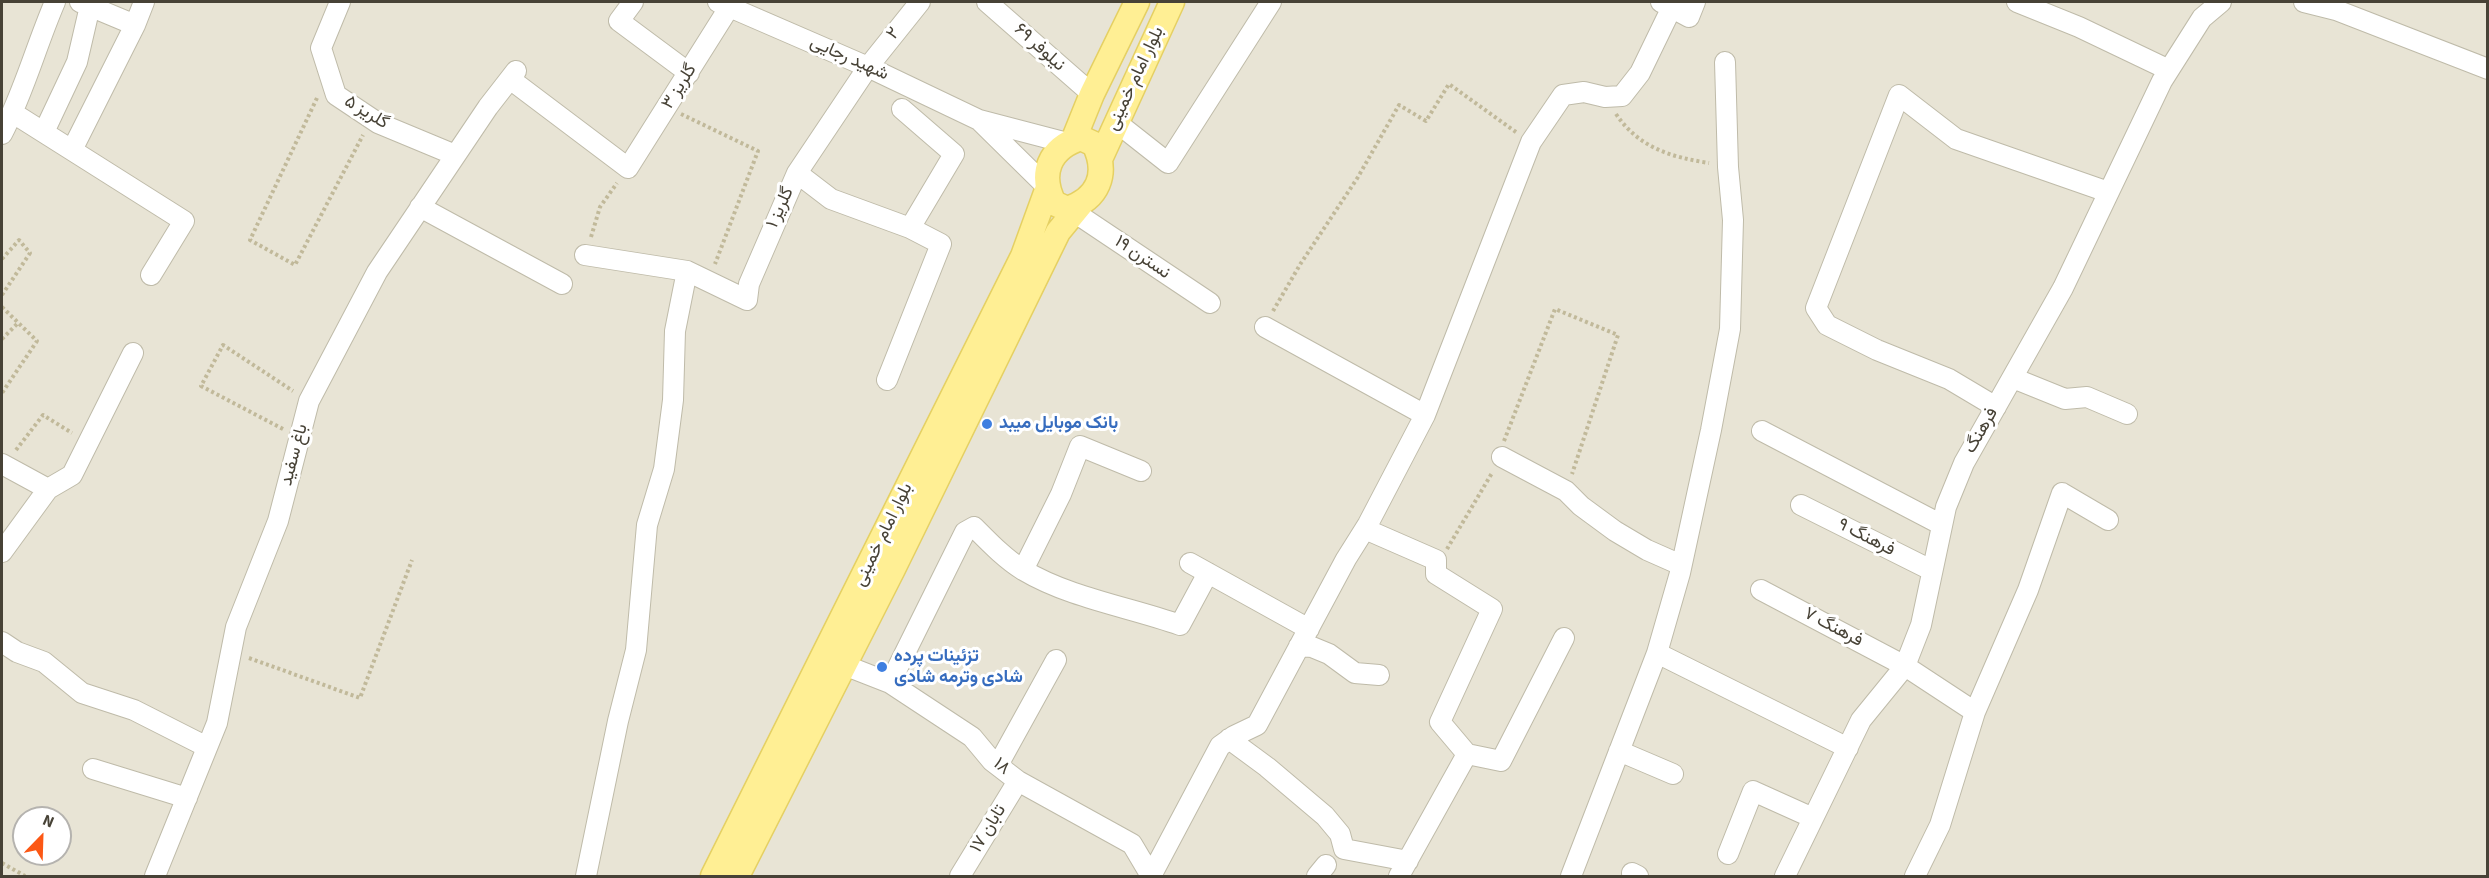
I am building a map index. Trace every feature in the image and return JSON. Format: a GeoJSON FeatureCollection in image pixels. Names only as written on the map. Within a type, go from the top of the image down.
{"type":"FeatureCollection","features":[{"type":"Feature","properties":{"kind":"main road","name":"بلوار امام خمینی"},"geometry":{"type":"LineString","coordinates":[[1070,142],[1137,2]]}},
{"type":"Feature","properties":{"kind":"main road","name":"بلوار امام خمینی"},"geometry":{"type":"LineString","coordinates":[[1101,157],[1172,2]]}},
{"type":"Feature","properties":{"kind":"main road"},"geometry":{"type":"LineString","coordinates":[[1081,138],[1094,144],[1101,157],[1101,175],[1094,192],[1077,208],[1067,209],[1053,203],[1047,188],[1047,172],[1054,155],[1070,142],[1081,138]]}},
{"type":"Feature","properties":{"kind":"main road","name":"بلوار امام خمینی"},"geometry":{"type":"LineString","coordinates":[[713,876],[1023,256],[1047,188]]}},
{"type":"Feature","properties":{"kind":"main road","name":"بلوار امام خمینی"},"geometry":{"type":"LineString","coordinates":[[737,876],[1058,232],[1077,208]]}},
{"type":"Feature","properties":{"kind":"street"},"geometry":{"type":"LineString","coordinates":[[2,134],[28,78],[37,44],[55,2]]}},
{"type":"Feature","properties":{"kind":"street"},"geometry":{"type":"LineString","coordinates":[[72,150],[135,25],[144,2]]}},
{"type":"Feature","properties":{"kind":"street","name":"گلریز ۵"},"geometry":{"type":"LineString","coordinates":[[340,2],[321,48],[336,95],[372,119],[455,155]]}},
{"type":"Feature","properties":{"kind":"street"},"geometry":{"type":"LineString","coordinates":[[633,2],[619,21],[689,73]]}},
{"type":"Feature","properties":{"kind":"street","name":"۲"},"geometry":{"type":"LineString","coordinates":[[868,68],[920,2]]}},
{"type":"Feature","properties":{"kind":"street","name":"نیلوفر ۶۹"},"geometry":{"type":"LineString","coordinates":[[987,2],[1092,94]]}},
{"type":"Feature","properties":{"kind":"street"},"geometry":{"type":"LineString","coordinates":[[1116,122],[1168,163],[1271,2]]}},
{"type":"Feature","properties":{"kind":"street"},"geometry":{"type":"LineString","coordinates":[[1151,876],[1220,746],[1228,739],[1257,725],[1425,415],[1531,142],[1563,95],[1584,92],[1605,97],[1623,96],[1640,73],[1667,4],[1689,17],[1695,2]]}},
{"type":"Feature","properties":{"kind":"street"},"geometry":{"type":"LineString","coordinates":[[2017,2],[2079,27],[2169,70]]}},
{"type":"Feature","properties":{"kind":"street","name":"فرهنگ"},"geometry":{"type":"LineString","coordinates":[[1785,876],[1861,720],[1905,666],[1921,625],[1946,507],[1964,463],[2063,288],[2169,70],[2202,18],[2221,2]]}},
{"type":"Feature","properties":{"kind":"street"},"geometry":{"type":"LineString","coordinates":[[2304,2],[2339,5],[2487,69]]}},
{"type":"Feature","properties":{"kind":"street"},"geometry":{"type":"LineString","coordinates":[[44,132],[77,62],[85,4],[135,25]]}},
{"type":"Feature","properties":{"kind":"street","name":"گلریز ۳"},"geometry":{"type":"LineString","coordinates":[[628,168],[689,73],[724,4]]}},
{"type":"Feature","properties":{"kind":"street","name":"شهید رجایی"},"geometry":{"type":"LineString","coordinates":[[724,4],[979,120]]}},
{"type":"Feature","properties":{"kind":"street"},"geometry":{"type":"LineString","coordinates":[[1571,876],[1657,653],[1681,565],[1711,430],[1730,329],[1732,220],[1725,62]]}},
{"type":"Feature","properties":{"kind":"street","name":"گلریز ۱"},"geometry":{"type":"LineString","coordinates":[[585,255],[687,271],[747,300],[749,284],[796,173],[868,68]]}},
{"type":"Feature","properties":{"kind":"street","name":"باغ سفید"},"geometry":{"type":"LineString","coordinates":[[155,876],[217,723],[236,627],[278,521],[309,401],[377,272],[420,207],[513,75],[628,168]]}},
{"type":"Feature","properties":{"kind":"street"},"geometry":{"type":"LineString","coordinates":[[1996,407],[1949,379],[1877,350],[1827,325],[1816,308],[1899,95],[1956,139],[2108,192]]}},
{"type":"Feature","properties":{"kind":"street"},"geometry":{"type":"LineString","coordinates":[[902,109],[954,154],[910,228]]}},
{"type":"Feature","properties":{"kind":"street"},"geometry":{"type":"LineString","coordinates":[[13,113],[184,220],[151,275]]}},
{"type":"Feature","properties":{"kind":"street"},"geometry":{"type":"LineString","coordinates":[[979,120],[1070,142]]}},
{"type":"Feature","properties":{"kind":"street"},"geometry":{"type":"LineString","coordinates":[[979,120],[1047,188]]}},
{"type":"Feature","properties":{"kind":"street"},"geometry":{"type":"LineString","coordinates":[[796,173],[831,199],[910,228],[941,244],[887,380]]}},
{"type":"Feature","properties":{"kind":"street"},"geometry":{"type":"LineString","coordinates":[[420,207],[562,284]]}},
{"type":"Feature","properties":{"kind":"street","name":"نسترن ۱۹"},"geometry":{"type":"LineString","coordinates":[[1077,208],[1210,303]]}},
{"type":"Feature","properties":{"kind":"street"},"geometry":{"type":"LineString","coordinates":[[586,876],[618,721],[636,650],[647,525],[664,469],[673,400],[675,332],[687,271]]}},
{"type":"Feature","properties":{"kind":"street"},"geometry":{"type":"LineString","coordinates":[[1265,327],[1425,415]]}},
{"type":"Feature","properties":{"kind":"street"},"geometry":{"type":"LineString","coordinates":[[2,552],[48,489],[72,475],[133,353]]}},
{"type":"Feature","properties":{"kind":"street"},"geometry":{"type":"LineString","coordinates":[[2013,378],[2065,399],[2087,397],[2127,414]]}},
{"type":"Feature","properties":{"kind":"street"},"geometry":{"type":"LineString","coordinates":[[1762,431],[1942,525]]}},
{"type":"Feature","properties":{"kind":"street"},"geometry":{"type":"LineString","coordinates":[[1023,570],[1061,494],[1080,446],[1141,471]]}},
{"type":"Feature","properties":{"kind":"street"},"geometry":{"type":"LineString","coordinates":[[1502,457],[1566,491],[1581,506],[1615,531],[1647,550],[1681,565]]}},
{"type":"Feature","properties":{"kind":"street"},"geometry":{"type":"LineString","coordinates":[[3,464],[48,489]]}},
{"type":"Feature","properties":{"kind":"street"},"geometry":{"type":"LineString","coordinates":[[1915,876],[1940,825],[1975,712],[2028,590],[2062,493],[2108,520]]}},
{"type":"Feature","properties":{"kind":"street","name":"فرهنگ ۹"},"geometry":{"type":"LineString","coordinates":[[1801,505],[1931,570]]}},
{"type":"Feature","properties":{"kind":"street"},"geometry":{"type":"LineString","coordinates":[[890,683],[965,532],[974,527],[997,550],[1023,570],[1083,595],[1180,624],[1208,573]]}},
{"type":"Feature","properties":{"kind":"street"},"geometry":{"type":"LineString","coordinates":[[1365,529],[1436,560],[1436,574],[1492,609],[1440,722],[1467,754],[1501,761],[1564,638]]}},
{"type":"Feature","properties":{"kind":"street"},"geometry":{"type":"LineString","coordinates":[[1190,563],[1304,638],[1312,647],[1329,654],[1355,673],[1378,675]]}},
{"type":"Feature","properties":{"kind":"street","name":"فرهنگ ۷"},"geometry":{"type":"LineString","coordinates":[[1761,590],[1905,666],[1975,712]]}},
{"type":"Feature","properties":{"kind":"street"},"geometry":{"type":"LineString","coordinates":[[2,642],[17,652],[44,662],[82,693],[134,710],[207,747]]}},
{"type":"Feature","properties":{"kind":"street"},"geometry":{"type":"LineString","coordinates":[[1657,653],[1848,748]]}},
{"type":"Feature","properties":{"kind":"street"},"geometry":{"type":"LineString","coordinates":[[998,765],[1056,660]]}},
{"type":"Feature","properties":{"kind":"street","name":"۱۸"},"geometry":{"type":"LineString","coordinates":[[844,665],[890,683],[972,737],[998,765],[1018,782],[1132,844],[1151,876]]}},
{"type":"Feature","properties":{"kind":"street"},"geometry":{"type":"LineString","coordinates":[[1228,739],[1267,767],[1325,816],[1340,834],[1344,849],[1404,868],[1467,754]]}},
{"type":"Feature","properties":{"kind":"street"},"geometry":{"type":"LineString","coordinates":[[1619,751],[1673,774]]}},
{"type":"Feature","properties":{"kind":"street"},"geometry":{"type":"LineString","coordinates":[[93,769],[187,798]]}},
{"type":"Feature","properties":{"kind":"street","name":"تابان ۱۷"},"geometry":{"type":"LineString","coordinates":[[960,876],[1018,782]]}},
{"type":"Feature","properties":{"kind":"street"},"geometry":{"type":"LineString","coordinates":[[1728,854],[1754,792],[1813,818]]}},
{"type":"Feature","properties":{"kind":"path"},"geometry":{"type":"LineString","coordinates":[[329,73],[250,240],[295,265],[372,119]]}},
{"type":"Feature","properties":{"kind":"path"},"geometry":{"type":"LineString","coordinates":[[1265,327],[1301,263],[1358,177],[1399,105],[1426,121],[1449,84],[1531,142]]}},
{"type":"Feature","properties":{"kind":"path"},"geometry":{"type":"LineString","coordinates":[[1605,97],[1624,127],[1664,154],[1728,166]]}},
{"type":"Feature","properties":{"kind":"path"},"geometry":{"type":"LineString","coordinates":[[667,107],[758,151],[709,282]]}},
{"type":"Feature","properties":{"kind":"path"},"geometry":{"type":"LineString","coordinates":[[585,255],[600,207],[628,168]]}},
{"type":"Feature","properties":{"kind":"path"},"geometry":{"type":"LineString","coordinates":[[2,259],[19,240],[30,253],[2,295]]}},
{"type":"Feature","properties":{"kind":"path"},"geometry":{"type":"LineString","coordinates":[[2,307],[37,341],[2,393]]}},
{"type":"Feature","properties":{"kind":"path"},"geometry":{"type":"LineString","coordinates":[[1555,309],[1618,335],[1566,491]]}},
{"type":"Feature","properties":{"kind":"path"},"geometry":{"type":"LineString","coordinates":[[2,339],[18,323]]}},
{"type":"Feature","properties":{"kind":"path"},"geometry":{"type":"LineString","coordinates":[[300,438],[201,386],[223,345],[309,401]]}},
{"type":"Feature","properties":{"kind":"path"},"geometry":{"type":"LineString","coordinates":[[3,464],[43,415],[88,443]]}},
{"type":"Feature","properties":{"kind":"path"},"geometry":{"type":"LineString","coordinates":[[231,652],[360,698],[412,560]]}},
{"type":"Feature","properties":{"kind":"path"},"geometry":{"type":"LineString","coordinates":[[2,863],[25,876]]}},
{"type":"Feature","properties":{"kind":"shaded area"},"geometry":{"type":"Polygon","coordinates":[[[2,2],[2487,2],[2487,876],[2,876],[2,2]]]}},
{"type":"Feature","properties":{"kind":"place","name":"بانک موبایل میبد"},"geometry":{"type":"Point","coordinates":[987,424]}},
{"type":"Feature","properties":{"kind":"place","name":"تزئینات پرده شادی وترمه شادی"},"geometry":{"type":"Point","coordinates":[882,667]}}]}
